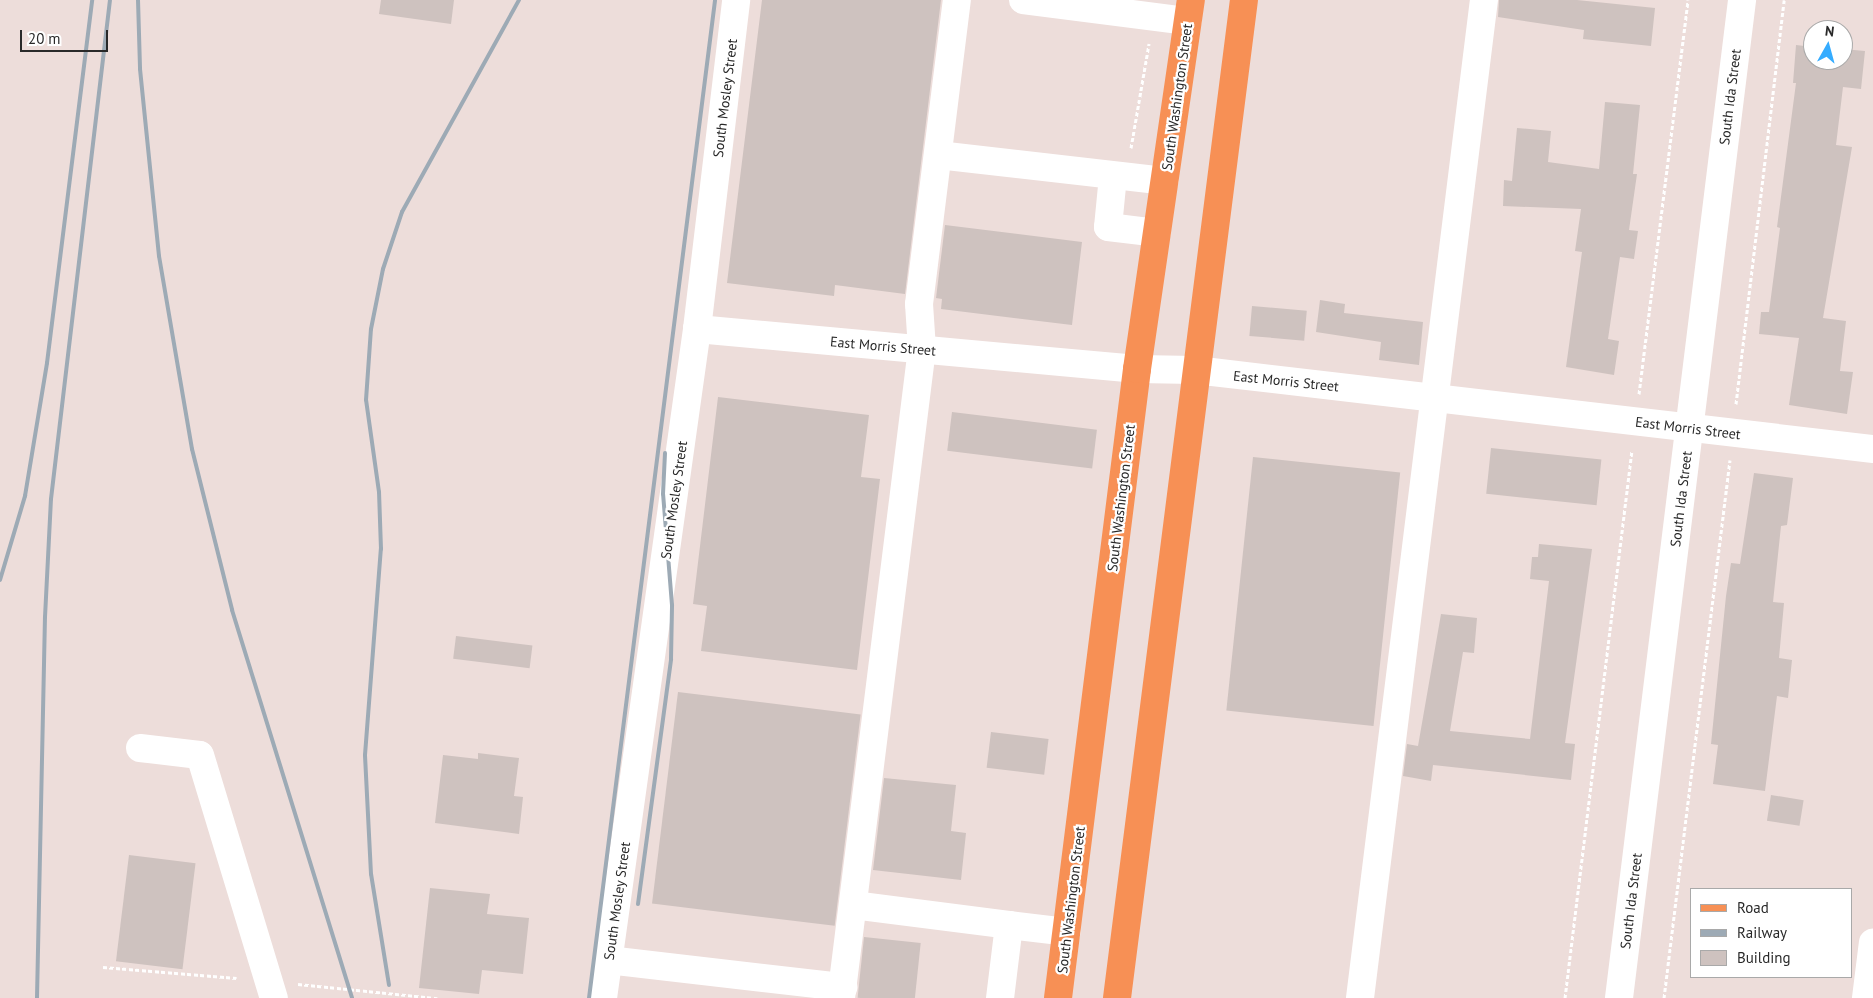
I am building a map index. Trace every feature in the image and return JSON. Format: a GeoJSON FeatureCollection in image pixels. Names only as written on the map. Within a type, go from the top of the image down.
{"type":"FeatureCollection","features":[{"type":"Feature","properties":{"kind":"main road"},"geometry":{"type":"LineString","coordinates":[[1117,998],[1195,370],[1244,0]]}},
{"type":"Feature","properties":{"kind":"main road","name":"South Washington Street"},"geometry":{"type":"LineString","coordinates":[[1058,998],[1137,369],[1190,10]]}},
{"type":"Feature","properties":{"kind":"street","name":"South Mosley Street"},"geometry":{"type":"LineString","coordinates":[[603,998],[698,329],[736,0]]}},
{"type":"Feature","properties":{"kind":"street"},"geometry":{"type":"LineString","coordinates":[[608,960],[842,992],[922,349],[919,304],[957,0]]}},
{"type":"Feature","properties":{"kind":"street"},"geometry":{"type":"LineString","coordinates":[[1023,0],[1190,10]]}},
{"type":"Feature","properties":{"kind":"street"},"geometry":{"type":"LineString","coordinates":[[1360,998],[1484,0]]}},
{"type":"Feature","properties":{"kind":"street","name":"South Ida Street"},"geometry":{"type":"LineString","coordinates":[[1619,998],[1742,0]]}},
{"type":"Feature","properties":{"kind":"street"},"geometry":{"type":"LineString","coordinates":[[938,155],[1164,182]]}},
{"type":"Feature","properties":{"kind":"street"},"geometry":{"type":"LineString","coordinates":[[1113,176],[1108,227],[1157,233]]}},
{"type":"Feature","properties":{"kind":"street","name":"East Morris Street"},"geometry":{"type":"LineString","coordinates":[[698,329],[1137,369],[1195,370],[1873,449]]}},
{"type":"Feature","properties":{"kind":"street"},"geometry":{"type":"LineString","coordinates":[[140,748],[200,755],[274,998]]}},
{"type":"Feature","properties":{"kind":"street"},"geometry":{"type":"LineString","coordinates":[[853,906],[1067,932]]}},
{"type":"Feature","properties":{"kind":"street"},"geometry":{"type":"LineString","coordinates":[[1000,998],[1009,925]]}},
{"type":"Feature","properties":{"kind":"street"},"geometry":{"type":"LineString","coordinates":[[1866,998],[1873,942]]}},
{"type":"Feature","properties":{"kind":"path"},"geometry":{"type":"LineString","coordinates":[[1565,998],[1688,0]]}},
{"type":"Feature","properties":{"kind":"path"},"geometry":{"type":"LineString","coordinates":[[1664,998],[1784,0]]}},
{"type":"Feature","properties":{"kind":"building"},"geometry":{"type":"Polygon","coordinates":[[[381,0],[454,0],[451,24],[379,14],[381,0]]]}},
{"type":"Feature","properties":{"kind":"building"},"geometry":{"type":"Polygon","coordinates":[[[762,0],[941,0],[905,294],[835,285],[834,296],[727,283],[762,0]]]}},
{"type":"Feature","properties":{"kind":"building"},"geometry":{"type":"Polygon","coordinates":[[[1499,0],[1577,0],[1655,8],[1651,46],[1583,39],[1584,30],[1498,17],[1499,0]]]}},
{"type":"Feature","properties":{"kind":"building"},"geometry":{"type":"Polygon","coordinates":[[[1796,45],[1803,46],[1803,70],[1853,70],[1853,50],[1865,51],[1861,89],[1843,87],[1836,145],[1852,147],[1823,318],[1846,321],[1840,371],[1853,372],[1847,414],[1789,405],[1799,338],[1759,334],[1761,312],[1769,312],[1780,228],[1777,227],[1796,83],[1793,83],[1796,45]]]}},
{"type":"Feature","properties":{"kind":"building"},"geometry":{"type":"Polygon","coordinates":[[[1605,102],[1640,105],[1633,174],[1637,174],[1629,230],[1638,231],[1634,259],[1620,257],[1608,339],[1619,341],[1614,375],[1566,367],[1582,252],[1575,251],[1581,209],[1503,206],[1504,180],[1512,181],[1517,128],[1551,131],[1548,162],[1599,169],[1605,102]]]}},
{"type":"Feature","properties":{"kind":"building"},"geometry":{"type":"Polygon","coordinates":[[[945,225],[1082,242],[1072,325],[941,309],[942,299],[936,298],[945,225]]]}},
{"type":"Feature","properties":{"kind":"building"},"geometry":{"type":"Polygon","coordinates":[[[1320,300],[1345,304],[1344,313],[1423,322],[1419,365],[1379,360],[1381,342],[1316,332],[1320,300]]]}},
{"type":"Feature","properties":{"kind":"building"},"geometry":{"type":"Polygon","coordinates":[[[1252,306],[1307,311],[1304,341],[1249,336],[1252,306]]]}},
{"type":"Feature","properties":{"kind":"building"},"geometry":{"type":"Polygon","coordinates":[[[718,397],[869,415],[861,477],[880,479],[857,670],[701,651],[707,606],[693,604],[718,397]]]}},
{"type":"Feature","properties":{"kind":"building"},"geometry":{"type":"Polygon","coordinates":[[[952,412],[1097,430],[1092,469],[947,451],[952,412]]]}},
{"type":"Feature","properties":{"kind":"building"},"geometry":{"type":"Polygon","coordinates":[[[1491,448],[1601,460],[1597,505],[1486,494],[1491,448]]]}},
{"type":"Feature","properties":{"kind":"building"},"geometry":{"type":"Polygon","coordinates":[[[1253,457],[1400,472],[1374,726],[1226,711],[1253,457]]]}},
{"type":"Feature","properties":{"kind":"building"},"geometry":{"type":"Polygon","coordinates":[[[1754,473],[1793,478],[1787,525],[1781,526],[1773,602],[1784,603],[1779,658],[1792,660],[1788,698],[1777,696],[1765,791],[1713,784],[1718,745],[1711,744],[1731,563],[1740,564],[1754,473]]]}},
{"type":"Feature","properties":{"kind":"building"},"geometry":{"type":"Polygon","coordinates":[[[1539,544],[1592,549],[1565,743],[1575,744],[1571,780],[1433,765],[1431,781],[1403,776],[1407,744],[1418,746],[1441,614],[1477,618],[1474,653],[1463,652],[1450,731],[1530,739],[1549,581],[1530,579],[1532,557],[1538,557],[1539,544]]]}},
{"type":"Feature","properties":{"kind":"building"},"geometry":{"type":"Polygon","coordinates":[[[456,636],[532,645],[530,668],[453,659],[456,636]]]}},
{"type":"Feature","properties":{"kind":"building"},"geometry":{"type":"Polygon","coordinates":[[[678,692],[861,714],[835,926],[652,903],[678,692]]]}},
{"type":"Feature","properties":{"kind":"building"},"geometry":{"type":"Polygon","coordinates":[[[991,732],[1049,739],[1044,775],[987,768],[991,732]]]}},
{"type":"Feature","properties":{"kind":"building"},"geometry":{"type":"Polygon","coordinates":[[[478,753],[519,758],[514,796],[523,797],[519,834],[435,823],[443,755],[478,759],[478,753]]]}},
{"type":"Feature","properties":{"kind":"building"},"geometry":{"type":"Polygon","coordinates":[[[884,778],[956,785],[951,831],[966,833],[961,880],[873,870],[884,778]]]}},
{"type":"Feature","properties":{"kind":"building"},"geometry":{"type":"Polygon","coordinates":[[[1771,795],[1804,800],[1800,826],[1767,821],[1771,795]]]}},
{"type":"Feature","properties":{"kind":"building"},"geometry":{"type":"Polygon","coordinates":[[[129,855],[196,863],[182,969],[116,961],[129,855]]]}},
{"type":"Feature","properties":{"kind":"building"},"geometry":{"type":"Polygon","coordinates":[[[430,888],[490,894],[487,914],[529,918],[523,974],[482,970],[479,994],[419,988],[430,888]]]}},
{"type":"Feature","properties":{"kind":"building"},"geometry":{"type":"Polygon","coordinates":[[[864,937],[921,943],[915,998],[858,998],[864,937]]]}},
{"type":"Feature","properties":{"kind":"railway"},"geometry":{"type":"LineString","coordinates":[[0,580],[25,496],[47,363],[92,0]]}},
{"type":"Feature","properties":{"kind":"railway"},"geometry":{"type":"LineString","coordinates":[[37,998],[45,617],[51,499],[110,0]]}},
{"type":"Feature","properties":{"kind":"railway"},"geometry":{"type":"LineString","coordinates":[[138,0],[140,69],[159,256],[192,449],[232,610],[352,998]]}},
{"type":"Feature","properties":{"kind":"railway"},"geometry":{"type":"LineString","coordinates":[[389,985],[371,874],[365,755],[381,549],[379,492],[366,400],[371,329],[383,269],[402,212],[519,0]]}},
{"type":"Feature","properties":{"kind":"railway"},"geometry":{"type":"LineString","coordinates":[[589,998],[715,0]]}},
{"type":"Feature","properties":{"kind":"railway"},"geometry":{"type":"LineString","coordinates":[[638,904],[671,659],[672,605],[663,494],[665,453]]}}]}
